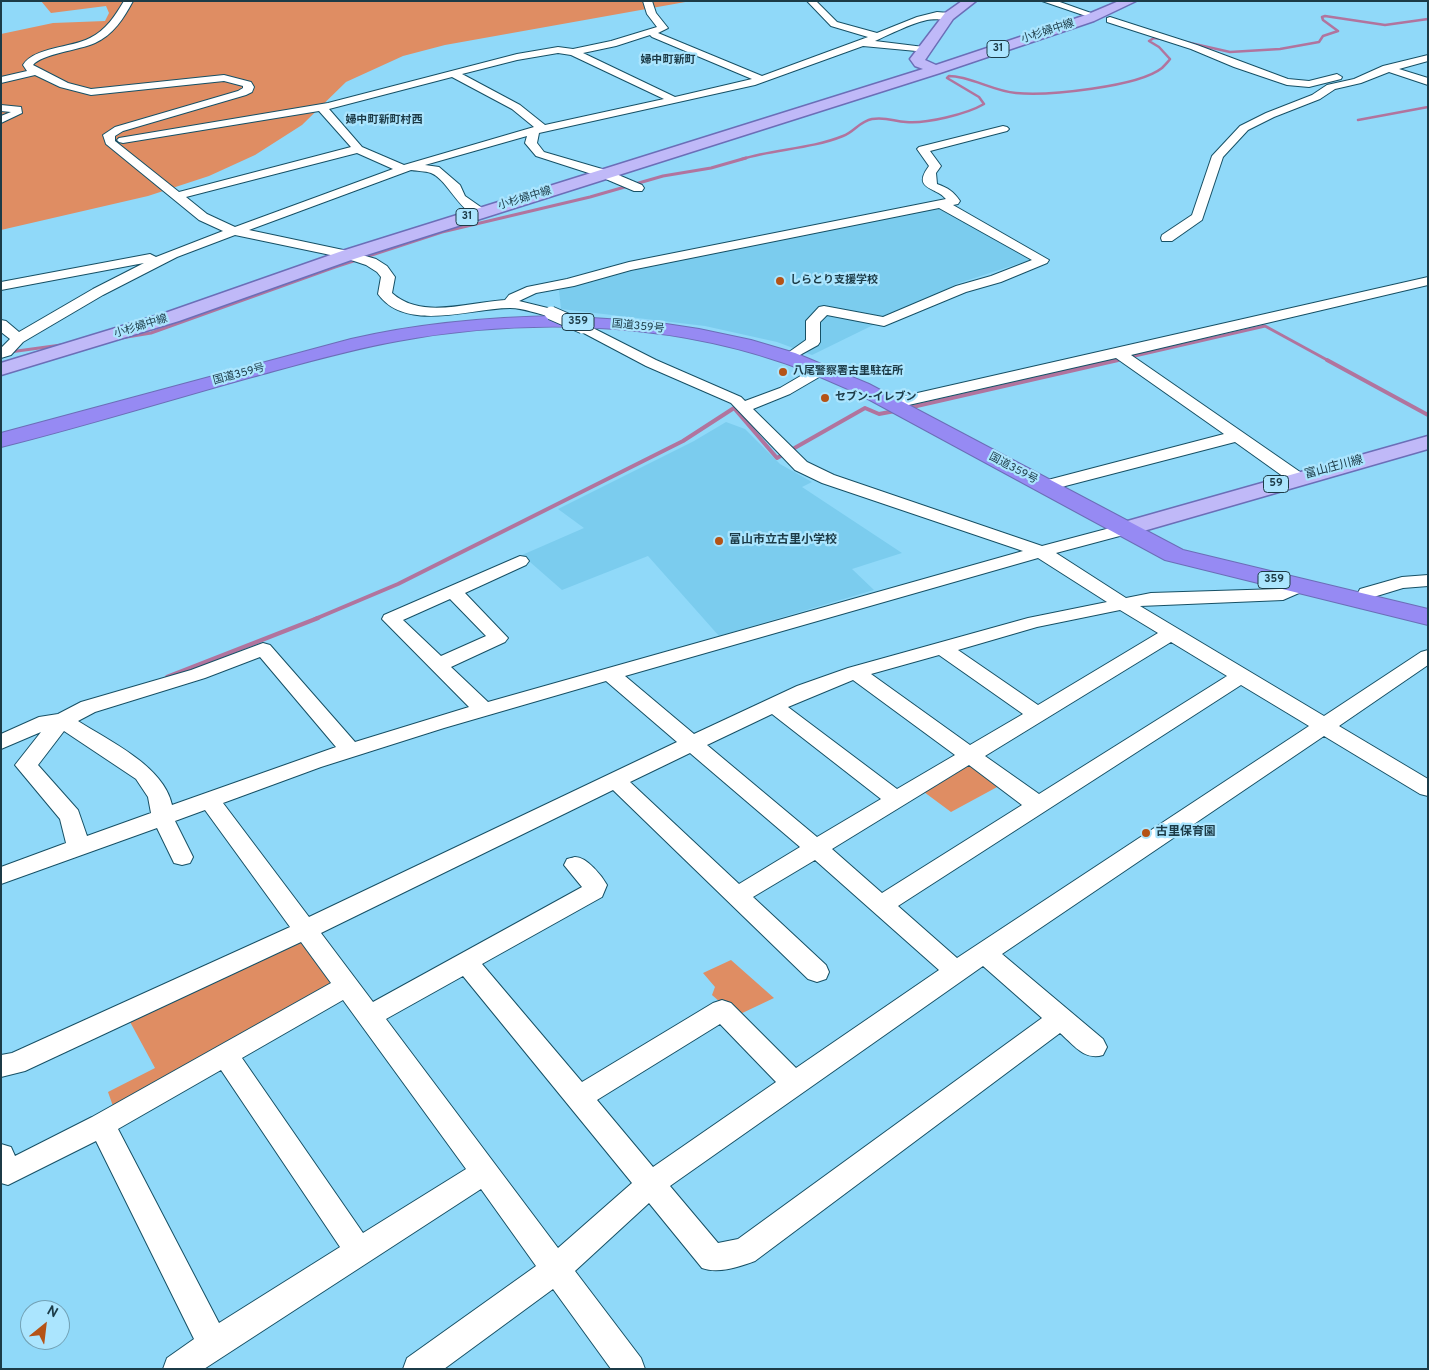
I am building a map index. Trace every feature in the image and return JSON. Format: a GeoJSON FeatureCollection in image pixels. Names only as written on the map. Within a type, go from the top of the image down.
{"type":"FeatureCollection","features":[{"type":"Feature","properties":{"kind":"highway","name":"国道359号"},"geometry":{"type":"LineString","coordinates":[[1,440],[316,353],[369,341],[457,327],[544,322],[622,324],[711,337],[789,358],[821,370],[891,404],[1174,555],[1428,617]]}},
{"type":"Feature","properties":{"kind":"highway","name":"国道359号"},"geometry":{"type":"LineString","coordinates":[[1125,529],[1428,608]]}},
{"type":"Feature","properties":{"kind":"main road"},"geometry":{"type":"LineString","coordinates":[[936,70],[920,63],[917,59],[949,16],[970,1]]}},
{"type":"Feature","properties":{"kind":"main road","name":"小杉婦中線"},"geometry":{"type":"LineString","coordinates":[[1,369],[172,317],[348,254],[936,70],[1090,18],[1130,1]]}},
{"type":"Feature","properties":{"kind":"main road","name":"富山庄川線"},"geometry":{"type":"LineString","coordinates":[[1125,529],[1297,478],[1428,442]]}},
{"type":"Feature","properties":{"kind":"street"},"geometry":{"type":"LineString","coordinates":[[129,1],[108,33],[98,39],[39,56],[28,65],[35,72],[64,85],[91,92],[224,78],[247,84],[248,90],[233,96],[119,129],[109,135],[110,142],[203,217],[234,231],[348,254],[371,262],[382,269],[388,277],[385,294],[391,302],[403,307],[436,311],[509,304],[526,306],[551,313],[583,327],[645,360],[736,400],[801,466],[828,479],[1040,551],[1123,604],[1428,789]]}},
{"type":"Feature","properties":{"kind":"street"},"geometry":{"type":"LineString","coordinates":[[573,52],[613,44],[663,28],[660,22],[649,14],[647,1]]}},
{"type":"Feature","properties":{"kind":"street"},"geometry":{"type":"LineString","coordinates":[[811,1],[834,24],[876,36]]}},
{"type":"Feature","properties":{"kind":"street"},"geometry":{"type":"LineString","coordinates":[[1046,1],[1086,13]]}},
{"type":"Feature","properties":{"kind":"street"},"geometry":{"type":"LineString","coordinates":[[18,365],[4,353],[18,339],[98,292],[172,254],[406,168],[486,142],[761,79],[862,43],[930,16],[949,16]]}},
{"type":"Feature","properties":{"kind":"street"},"geometry":{"type":"LineString","coordinates":[[1110,20],[1176,41],[1255,72],[1294,84],[1321,82],[1363,70],[1390,68],[1428,82]]}},
{"type":"Feature","properties":{"kind":"street"},"geometry":{"type":"LineString","coordinates":[[656,35],[761,79]]}},
{"type":"Feature","properties":{"kind":"street"},"geometry":{"type":"LineString","coordinates":[[862,43],[924,50]]}},
{"type":"Feature","properties":{"kind":"street"},"geometry":{"type":"LineString","coordinates":[[110,142],[322,107],[517,58],[558,50],[573,52],[674,100]]}},
{"type":"Feature","properties":{"kind":"street"},"geometry":{"type":"LineString","coordinates":[[1167,238],[1198,217],[1218,156],[1244,128],[1270,115],[1316,97],[1331,87],[1357,81],[1390,68],[1428,58]]}},
{"type":"Feature","properties":{"kind":"street"},"geometry":{"type":"LineString","coordinates":[[1,80],[35,72]]}},
{"type":"Feature","properties":{"kind":"street"},"geometry":{"type":"LineString","coordinates":[[454,74],[516,106],[538,129]]}},
{"type":"Feature","properties":{"kind":"street"},"geometry":{"type":"LineString","coordinates":[[322,107],[358,149],[406,168],[434,170],[456,188],[460,198],[481,213]]}},
{"type":"Feature","properties":{"kind":"street"},"geometry":{"type":"LineString","coordinates":[[1,108],[17,109],[17,113],[1,120]]}},
{"type":"Feature","properties":{"kind":"street"},"geometry":{"type":"LineString","coordinates":[[538,129],[531,143],[540,154],[605,174],[638,188]]}},
{"type":"Feature","properties":{"kind":"street"},"geometry":{"type":"LineString","coordinates":[[509,304],[514,298],[532,290],[569,283],[629,266],[954,201],[946,191],[931,186],[929,176],[935,166],[923,148],[1003,130]]}},
{"type":"Feature","properties":{"kind":"street"},"geometry":{"type":"LineString","coordinates":[[176,196],[358,149]]}},
{"type":"Feature","properties":{"kind":"street"},"geometry":{"type":"LineString","coordinates":[[789,358],[814,342],[813,321],[824,310],[884,322],[961,289],[996,279],[1042,260],[942,204]]}},
{"type":"Feature","properties":{"kind":"street"},"geometry":{"type":"LineString","coordinates":[[1,286],[172,254]]}},
{"type":"Feature","properties":{"kind":"street"},"geometry":{"type":"LineString","coordinates":[[891,404],[1428,281]]}},
{"type":"Feature","properties":{"kind":"street"},"geometry":{"type":"LineString","coordinates":[[1,324],[18,339]]}},
{"type":"Feature","properties":{"kind":"street"},"geometry":{"type":"LineString","coordinates":[[1119,353],[1297,478]]}},
{"type":"Feature","properties":{"kind":"street"},"geometry":{"type":"LineString","coordinates":[[743,407],[786,391],[821,370]]}},
{"type":"Feature","properties":{"kind":"street"},"geometry":{"type":"LineString","coordinates":[[1046,486],[1237,436]]}},
{"type":"Feature","properties":{"kind":"street"},"geometry":{"type":"LineString","coordinates":[[1,876],[350,750],[1040,551],[1125,529]]}},
{"type":"Feature","properties":{"kind":"street"},"geometry":{"type":"LineString","coordinates":[[484,710],[391,619],[520,561]]}},
{"type":"Feature","properties":{"kind":"street"},"geometry":{"type":"LineString","coordinates":[[1367,593],[1402,583],[1428,580]]}},
{"type":"Feature","properties":{"kind":"street"},"geometry":{"type":"LineString","coordinates":[[1,1066],[16,1063],[305,930],[804,691],[855,672],[1035,622],[1123,604],[1151,599],[1283,594],[1299,586]]}},
{"type":"Feature","properties":{"kind":"street"},"geometry":{"type":"LineString","coordinates":[[438,665],[498,638],[453,591]]}},
{"type":"Feature","properties":{"kind":"street"},"geometry":{"type":"LineString","coordinates":[[737,896],[1172,633]]}},
{"type":"Feature","properties":{"kind":"street"},"geometry":{"type":"LineString","coordinates":[[942,648],[1037,714]]}},
{"type":"Feature","properties":{"kind":"street"},"geometry":{"type":"LineString","coordinates":[[1,742],[46,722],[62,720],[88,707],[198,674],[263,649],[350,750]]}},
{"type":"Feature","properties":{"kind":"street"},"geometry":{"type":"LineString","coordinates":[[418,1369],[556,1269],[651,1184],[956,971],[1046,914],[1428,656]]}},
{"type":"Feature","properties":{"kind":"street"},"geometry":{"type":"LineString","coordinates":[[855,672],[1038,805]]}},
{"type":"Feature","properties":{"kind":"street"},"geometry":{"type":"LineString","coordinates":[[610,674],[695,743],[956,971]]}},
{"type":"Feature","properties":{"kind":"street"},"geometry":{"type":"LineString","coordinates":[[881,905],[1241,676]]}},
{"type":"Feature","properties":{"kind":"street"},"geometry":{"type":"LineString","coordinates":[[774,706],[896,799]]}},
{"type":"Feature","properties":{"kind":"street"},"geometry":{"type":"LineString","coordinates":[[62,720],[144,774],[159,796],[162,818],[182,857]]}},
{"type":"Feature","properties":{"kind":"street"},"geometry":{"type":"LineString","coordinates":[[62,720],[26,766],[70,816],[79,848]]}},
{"type":"Feature","properties":{"kind":"street"},"geometry":{"type":"LineString","coordinates":[[615,780],[817,972]]}},
{"type":"Feature","properties":{"kind":"street"},"geometry":{"type":"LineString","coordinates":[[210,801],[630,1369]]}},
{"type":"Feature","properties":{"kind":"street"},"geometry":{"type":"LineString","coordinates":[[370,1016],[594,891],[595,885],[575,865]]}},
{"type":"Feature","properties":{"kind":"street"},"geometry":{"type":"LineString","coordinates":[[984,953],[1094,1047]]}},
{"type":"Feature","properties":{"kind":"street"},"geometry":{"type":"LineString","coordinates":[[466,962],[712,1258],[745,1251],[1061,1018]]}},
{"type":"Feature","properties":{"kind":"street"},"geometry":{"type":"LineString","coordinates":[[1,1156],[8,1173],[102,1125],[346,986]]}},
{"type":"Feature","properties":{"kind":"street"},"geometry":{"type":"LineString","coordinates":[[579,1098],[722,1010],[795,1084]]}},
{"type":"Feature","properties":{"kind":"street"},"geometry":{"type":"LineString","coordinates":[[225,1055],[359,1252]]}},
{"type":"Feature","properties":{"kind":"street"},"geometry":{"type":"LineString","coordinates":[[102,1125],[213,1344]]}},
{"type":"Feature","properties":{"kind":"street"},"geometry":{"type":"LineString","coordinates":[[178,1369],[213,1344],[484,1172]]}},
{"type":"Feature","properties":{"kind":"shaded area"},"geometry":{"type":"Polygon","coordinates":[[[41,1],[691,1],[445,45],[403,56],[346,82],[302,125],[255,155],[209,176],[148,196],[1,230],[1,34],[53,23],[105,21],[109,13],[106,6],[51,13],[41,1]]]}},
{"type":"Feature","properties":{"kind":"shaded area","name":"しらとり支援学校"},"geometry":{"type":"Polygon","coordinates":[[[940,206],[1033,259],[959,283],[812,355],[777,342],[705,326],[561,309],[559,290],[669,261],[940,206]]]}},
{"type":"Feature","properties":{"kind":"shaded area","name":"富山市立古里小学校"},"geometry":{"type":"Polygon","coordinates":[[[726,422],[745,429],[780,464],[812,482],[802,487],[902,553],[852,569],[874,590],[719,636],[648,556],[562,590],[522,555],[584,528],[558,509],[694,441],[726,422]]]}},
{"type":"Feature","properties":{"kind":"shaded area"},"geometry":{"type":"Polygon","coordinates":[[[969,765],[999,786],[951,812],[924,792],[969,765]]]}},
{"type":"Feature","properties":{"kind":"shaded area"},"geometry":{"type":"Polygon","coordinates":[[[301,939],[334,986],[114,1109],[108,1092],[155,1068],[129,1020],[301,939]]]}},
{"type":"Feature","properties":{"kind":"shaded area"},"geometry":{"type":"Polygon","coordinates":[[[731,960],[774,998],[736,1016],[712,995],[715,987],[703,973],[731,960]]]}},
{"type":"Feature","properties":{"kind":"waterway"},"geometry":{"type":"LineString","coordinates":[[1177,40],[1230,52],[1280,49],[1319,42],[1323,36],[1338,31],[1323,20],[1322,17],[1325,16],[1385,25],[1428,19]]}},
{"type":"Feature","properties":{"kind":"waterway"},"geometry":{"type":"LineString","coordinates":[[745,158],[831,140],[847,134],[864,122],[872,119],[906,122],[935,120],[957,115],[984,104],[979,97],[947,78],[949,76],[965,78],[1007,92],[1030,94],[1092,89],[1133,80],[1150,75],[1162,68],[1170,59],[1159,47],[1149,41],[1154,38],[1162,39]]}},
{"type":"Feature","properties":{"kind":"waterway"},"geometry":{"type":"LineString","coordinates":[[1358,120],[1428,107]]}},
{"type":"Feature","properties":{"kind":"waterway"},"geometry":{"type":"LineString","coordinates":[[121,338],[151,333],[335,267],[442,232],[590,197],[663,176],[711,168],[745,158]]}},
{"type":"Feature","properties":{"kind":"waterway"},"geometry":{"type":"LineString","coordinates":[[1113,361],[1265,326],[1329,361]]}},
{"type":"Feature","properties":{"kind":"waterway"},"geometry":{"type":"LineString","coordinates":[[10,352],[61,345]]}},
{"type":"Feature","properties":{"kind":"waterway"},"geometry":{"type":"LineString","coordinates":[[908,408],[1118,360]]}},
{"type":"Feature","properties":{"kind":"waterway"},"geometry":{"type":"LineString","coordinates":[[1327,360],[1428,415]]}},
{"type":"Feature","properties":{"kind":"waterway"},"geometry":{"type":"LineString","coordinates":[[315,619],[398,584],[683,441],[734,408],[777,458],[865,408],[879,414],[895,411]]}},
{"type":"Feature","properties":{"kind":"waterway"},"geometry":{"type":"LineString","coordinates":[[167,677],[318,618]]}},
{"type":"Feature","properties":{"kind":"place","name":"しらとり支援学校"},"geometry":{"type":"Point","coordinates":[780,281]}},
{"type":"Feature","properties":{"kind":"place","name":"八尾警察署古里駐在所"},"geometry":{"type":"Point","coordinates":[783,372]}},
{"type":"Feature","properties":{"kind":"place","name":"セブン-イレブン"},"geometry":{"type":"Point","coordinates":[825,398]}},
{"type":"Feature","properties":{"kind":"place","name":"富山市立古里小学校"},"geometry":{"type":"Point","coordinates":[719,541]}},
{"type":"Feature","properties":{"kind":"place","name":"古里保育園"},"geometry":{"type":"Point","coordinates":[1146,833]}},
{"type":"Feature","properties":{"kind":"district","name":"婦中町新町"},"geometry":{"type":"Point","coordinates":[668,61]}},
{"type":"Feature","properties":{"kind":"district","name":"婦中町新町村西"},"geometry":{"type":"Point","coordinates":[384,121]}}]}
